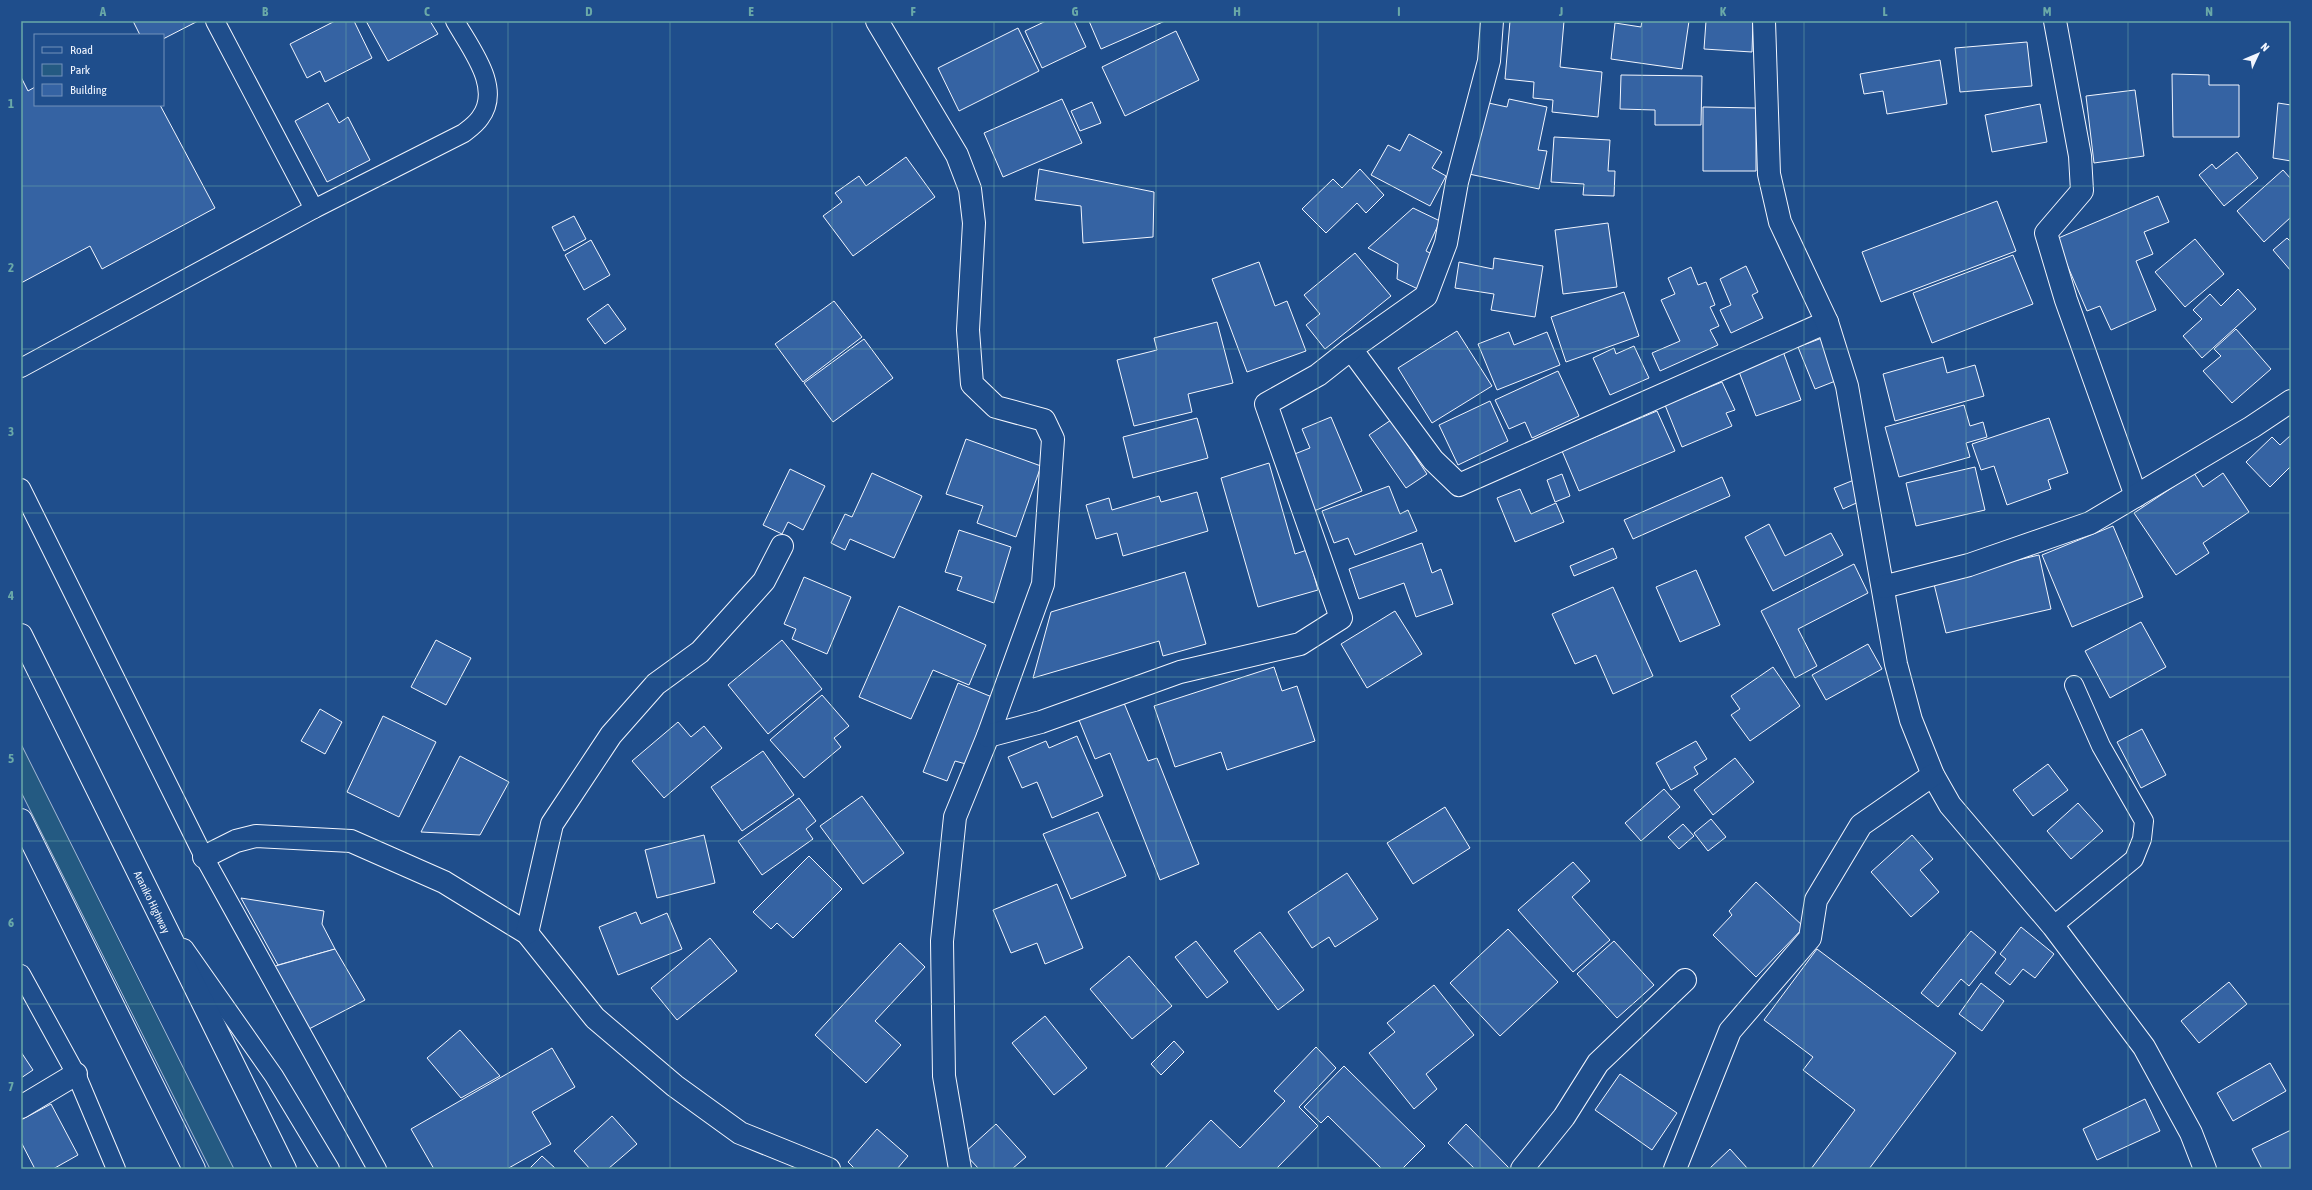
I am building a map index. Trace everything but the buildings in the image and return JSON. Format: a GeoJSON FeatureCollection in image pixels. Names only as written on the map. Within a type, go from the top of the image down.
{"type":"FeatureCollection","features":[{"type":"Feature","properties":{"kind":"main road"},"geometry":{"type":"LineString","coordinates":[[877,21],[956,155],[970,189],[974,223],[968,330],[972,384],[996,407],[1044,420],[1053,439],[1043,584],[988,736],[955,817],[942,941],[944,1076],[960,1169]]}},
{"type":"Feature","properties":{"kind":"main road"},"geometry":{"type":"LineString","coordinates":[[988,736],[1041,722],[1180,672],[1300,644],[1341,618],[1266,404],[1318,375],[1351,349],[1426,296],[1446,243],[1457,182],[1489,61],[1492,21]]}},
{"type":"Feature","properties":{"kind":"main road"},"geometry":{"type":"LineString","coordinates":[[1764,21],[1769,174],[1780,222],[1827,322],[1847,386],[1896,664],[1911,720],[1933,775],[1950,805],[2053,926],[2144,1047],[2191,1133],[2205,1169]]}},
{"type":"Feature","properties":{"kind":"main road"},"geometry":{"type":"LineString","coordinates":[[2055,21],[2080,156],[2082,191],[2046,233],[2066,300],[2136,496]]}},
{"type":"Feature","properties":{"kind":"main road"},"geometry":{"type":"LineString","coordinates":[[1351,349],[1433,460],[1459,485],[1827,322]]}},
{"type":"Feature","properties":{"kind":"main road"},"geometry":{"type":"LineString","coordinates":[[1883,587],[1969,565],[2090,523],[2291,401]]}},
{"type":"Feature","properties":{"kind":"main road"},"geometry":{"type":"LineString","coordinates":[[527,933],[552,824],[611,735],[656,684],[700,652],[764,581],[782,546]]}},
{"type":"Feature","properties":{"kind":"main road","name":"Araniko Highway"},"geometry":{"type":"LineString","coordinates":[[21,635],[154,907],[285,1169]]}},
{"type":"Feature","properties":{"kind":"main road"},"geometry":{"type":"LineString","coordinates":[[1675,1169],[1730,1031],[1810,938],[1816,900],[1861,825],[1933,775]]}},
{"type":"Feature","properties":{"kind":"main road"},"geometry":{"type":"LineString","coordinates":[[21,820],[194,1169]]}},
{"type":"Feature","properties":{"kind":"main road"},"geometry":{"type":"LineString","coordinates":[[204,857],[236,841],[256,836],[351,841],[444,882],[527,933],[595,1018],[675,1086],[740,1133],[829,1169]]}},
{"type":"Feature","properties":{"kind":"main road"},"geometry":{"type":"LineString","coordinates":[[1522,1169],[1564,1117],[1598,1063],[1685,980]]}},
{"type":"Feature","properties":{"kind":"main road"},"geometry":{"type":"LineString","coordinates":[[21,1107],[76,1074]]}},
{"type":"Feature","properties":{"kind":"lane"},"geometry":{"type":"LineString","coordinates":[[215,21],[314,209]]}},
{"type":"Feature","properties":{"kind":"lane"},"geometry":{"type":"LineString","coordinates":[[21,368],[314,209],[464,133],[480,118],[488,100],[485,76],[455,21]]}},
{"type":"Feature","properties":{"kind":"lane"},"geometry":{"type":"LineString","coordinates":[[21,488],[204,857],[378,1169]]}},
{"type":"Feature","properties":{"kind":"lane"},"geometry":{"type":"LineString","coordinates":[[2053,926],[2134,859],[2142,839],[2144,821],[2101,746],[2074,685]]}},
{"type":"Feature","properties":{"kind":"lane"},"geometry":{"type":"LineString","coordinates":[[154,907],[274,1076],[330,1169]]}},
{"type":"Feature","properties":{"kind":"lane"},"geometry":{"type":"LineString","coordinates":[[21,974],[76,1074],[116,1169]]}},
{"type":"Feature","properties":{"kind":"lane"},"geometry":{"type":"LineString","coordinates":[[179,1139],[190,1169]]}},
{"type":"Feature","properties":{"kind":"green space"},"geometry":{"type":"Polygon","coordinates":[[[21,744],[234,1169],[210,1169],[21,792],[21,744]]]}}]}
